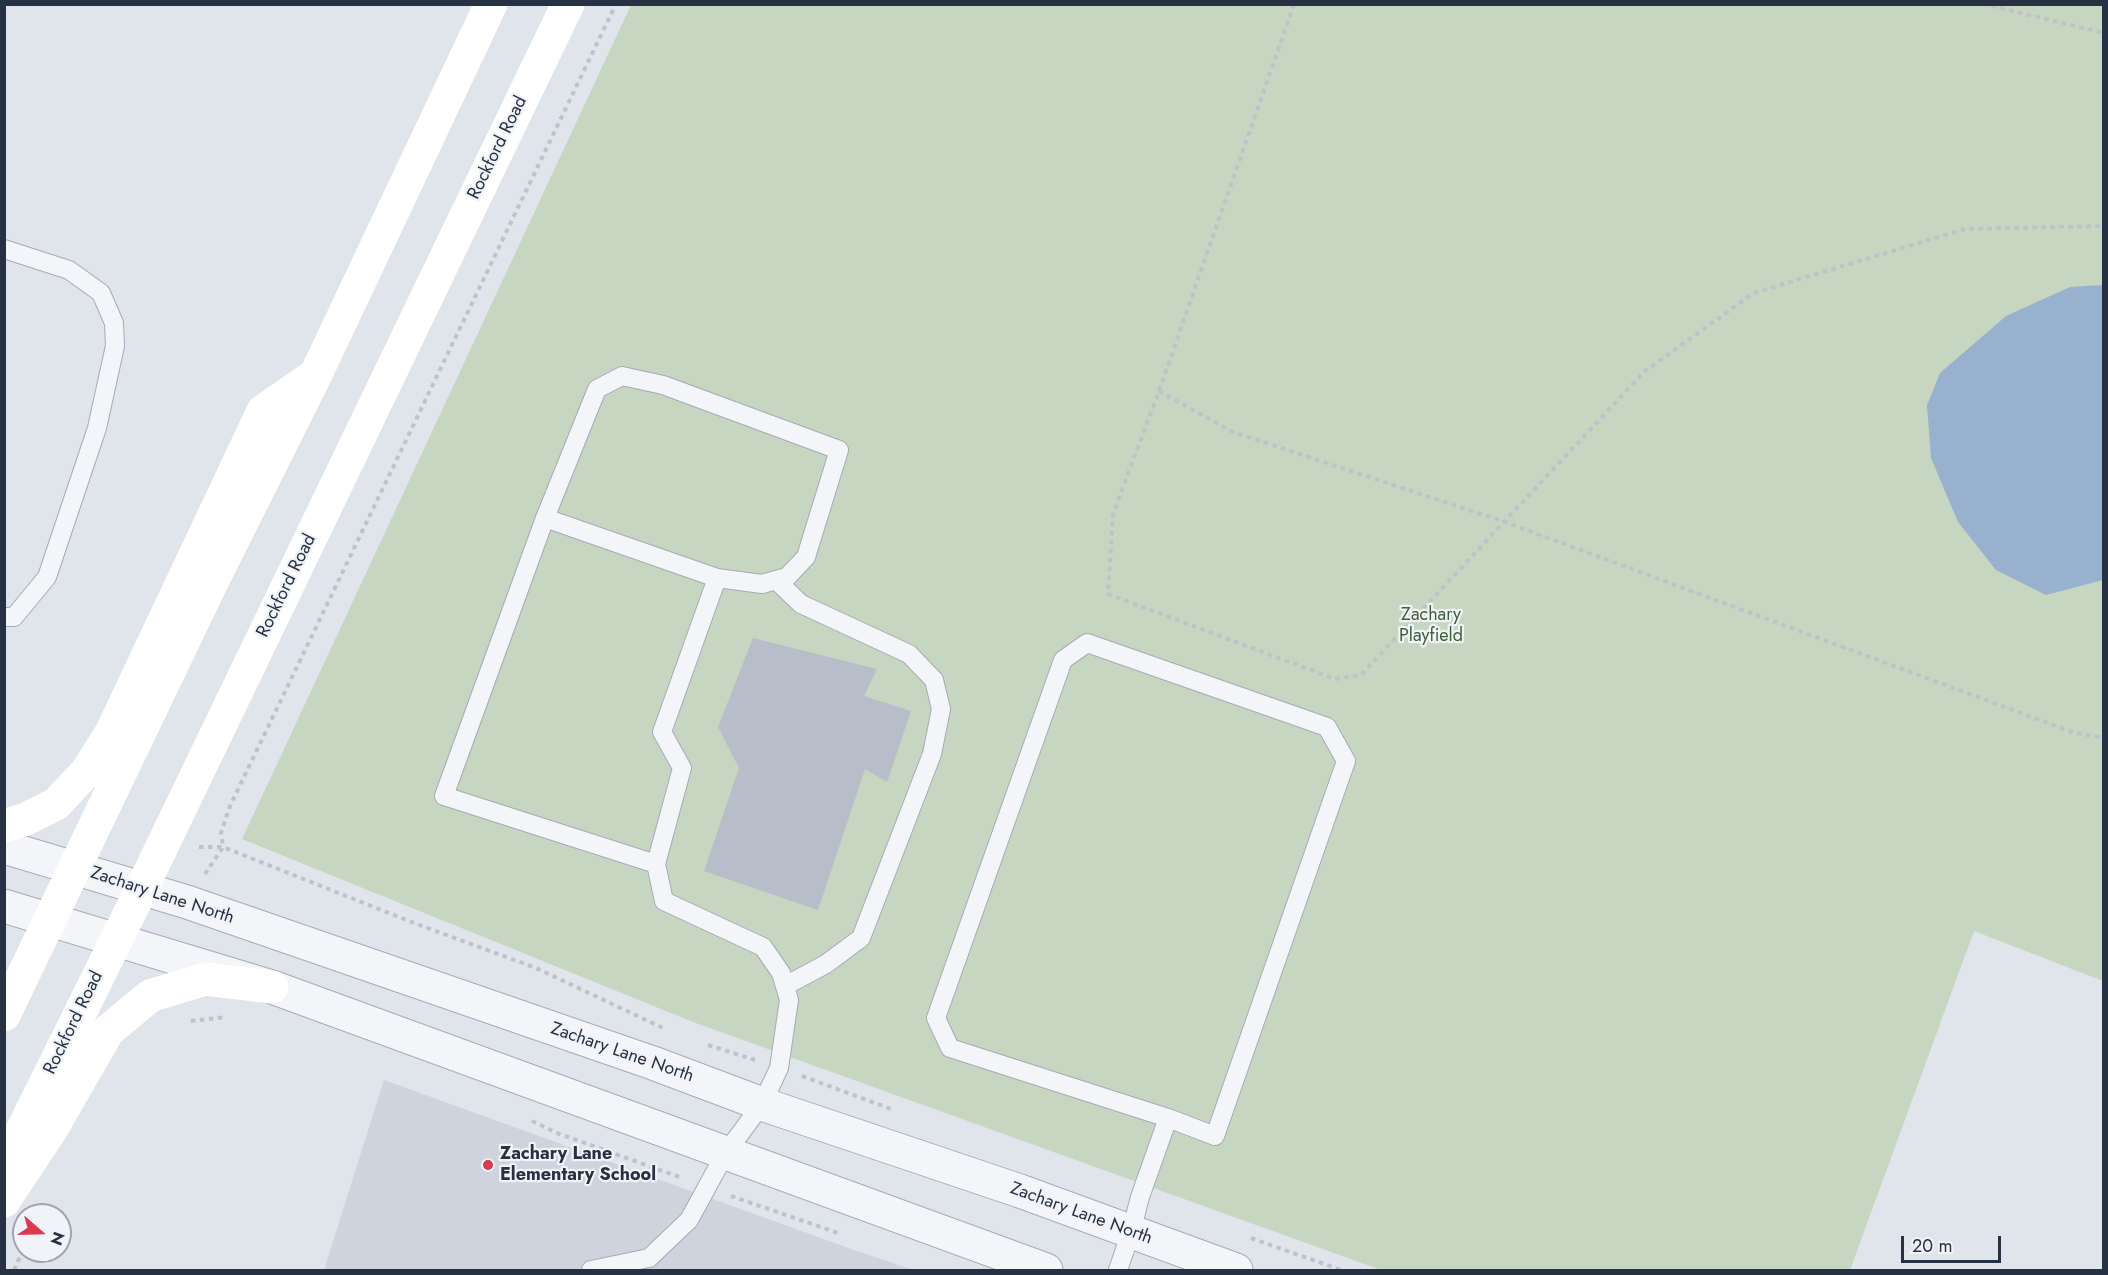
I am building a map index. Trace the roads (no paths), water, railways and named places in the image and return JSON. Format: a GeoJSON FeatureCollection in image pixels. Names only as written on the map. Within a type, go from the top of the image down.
{"type":"FeatureCollection","features":[{"type":"Feature","properties":{"kind":"main road"},"geometry":{"type":"LineString","coordinates":[[4,1015],[210,586],[316,374],[491,4]]}},
{"type":"Feature","properties":{"kind":"main road","name":"Rockford Road"},"geometry":{"type":"LineString","coordinates":[[4,1167],[142,888],[568,4]]}},
{"type":"Feature","properties":{"kind":"main road"},"geometry":{"type":"LineString","coordinates":[[4,826],[26,819],[56,804],[87,771],[111,733],[262,411],[316,374]]}},
{"type":"Feature","properties":{"kind":"main road"},"geometry":{"type":"LineString","coordinates":[[4,1201],[51,1130],[108,1031],[150,996],[205,979],[272,987]]}},
{"type":"Feature","properties":{"kind":"street","name":"Zachary Lane North"},"geometry":{"type":"LineString","coordinates":[[4,847],[187,902],[642,1059],[762,1104],[1020,1191],[1236,1270]]}},
{"type":"Feature","properties":{"kind":"street"},"geometry":{"type":"LineString","coordinates":[[4,906],[272,987],[1046,1270]]}},
{"type":"Feature","properties":{"kind":"lane"},"geometry":{"type":"LineString","coordinates":[[4,249],[69,270],[101,293],[114,323],[115,346],[97,428],[47,577],[14,617],[4,617]]}},
{"type":"Feature","properties":{"kind":"lane"},"geometry":{"type":"LineString","coordinates":[[545,518],[717,578],[762,584],[787,577],[806,556],[839,450],[663,385],[622,376],[597,389],[545,518],[444,796],[656,864]]}},
{"type":"Feature","properties":{"kind":"lane"},"geometry":{"type":"LineString","coordinates":[[591,1270],[649,1258],[689,1220],[725,1154],[762,1104],[779,1068],[789,1000],[782,973],[763,947],[664,901],[656,864],[682,768],[662,732],[717,578]]}},
{"type":"Feature","properties":{"kind":"lane"},"geometry":{"type":"LineString","coordinates":[[776,580],[801,604],[909,654],[934,680],[941,710],[932,754],[861,938],[826,964],[785,986]]}},
{"type":"Feature","properties":{"kind":"lane"},"geometry":{"type":"LineString","coordinates":[[1087,643],[1328,728],[1346,761],[1215,1136],[1168,1118],[950,1048],[936,1018],[1063,660],[1087,643]]}},
{"type":"Feature","properties":{"kind":"lane"},"geometry":{"type":"LineString","coordinates":[[1118,1270],[1140,1197],[1168,1118]]}},
{"type":"Feature","properties":{"kind":"water"},"geometry":{"type":"Polygon","coordinates":[[[2103,285],[2103,580],[2046,595],[1996,570],[1958,522],[1931,458],[1927,405],[1940,373],[2006,316],[2070,287],[2103,285]]]}},
{"type":"Feature","properties":{"kind":"place","name":"Zachary Lane Elementary School"},"geometry":{"type":"Point","coordinates":[488,1165]}},
{"type":"Feature","properties":{"kind":"park label","name":"Zachary Playfield"},"geometry":{"type":"Point","coordinates":[1431,626]}}]}
